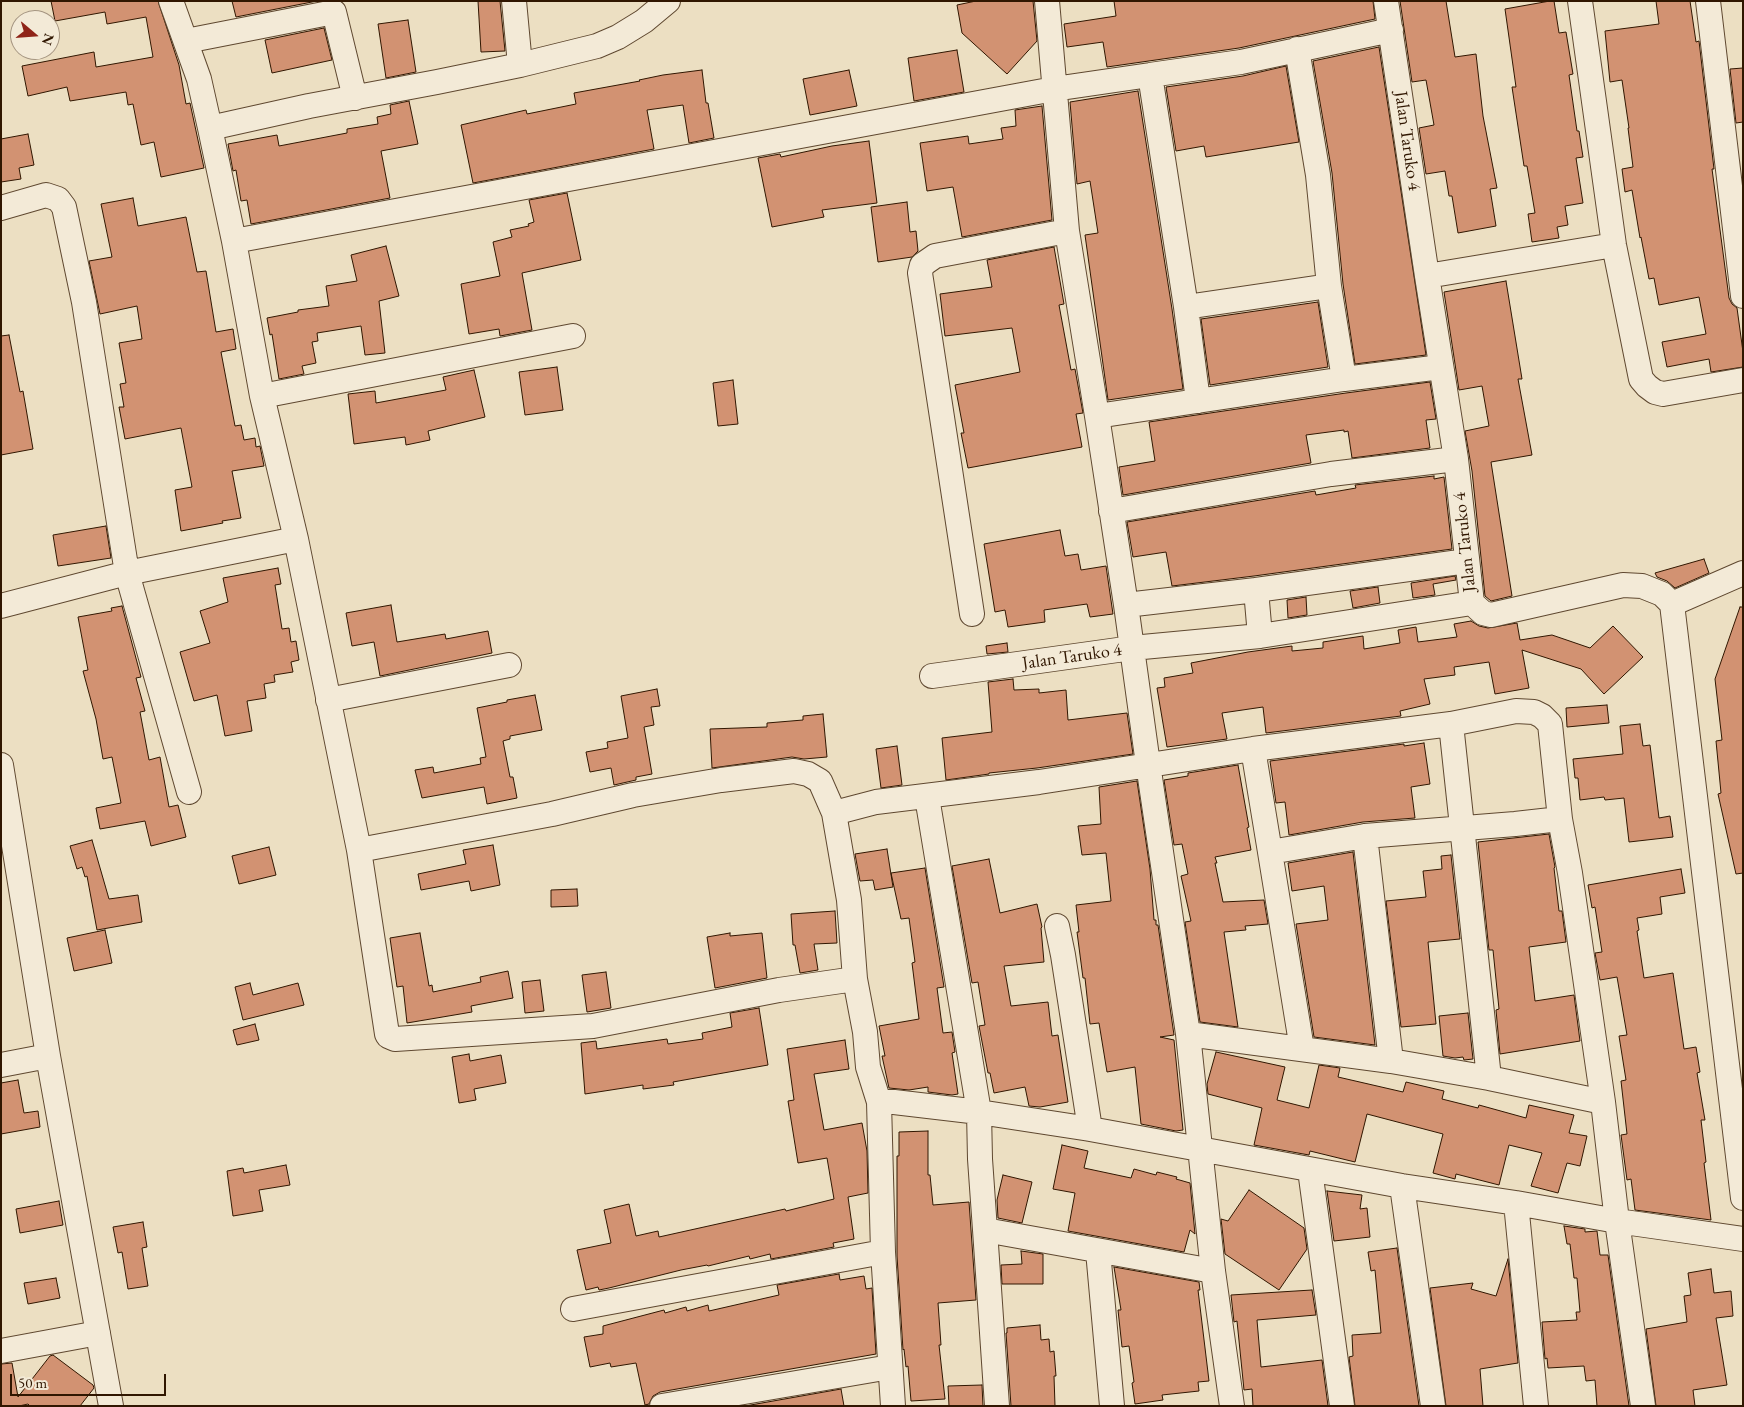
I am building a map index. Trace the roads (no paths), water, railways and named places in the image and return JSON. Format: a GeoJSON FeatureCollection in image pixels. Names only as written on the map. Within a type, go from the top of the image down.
{"type":"FeatureCollection","features":[{"type":"Feature","properties":{"kind":"street"},"geometry":{"type":"LineString","coordinates":[[170,1],[199,78],[234,241],[262,396],[296,539],[359,850],[387,1034],[395,1039],[593,1026],[779,990],[855,979]]}},
{"type":"Feature","properties":{"kind":"street"},"geometry":{"type":"LineString","coordinates":[[514,1],[520,65]]}},
{"type":"Feature","properties":{"kind":"street"},"geometry":{"type":"LineString","coordinates":[[210,128],[309,106],[520,65],[597,46],[618,37],[644,21],[668,1]]}},
{"type":"Feature","properties":{"kind":"street"},"geometry":{"type":"LineString","coordinates":[[1046,1],[1067,231],[1126,605],[1188,1034],[1213,1271],[1232,1406]]}},
{"type":"Feature","properties":{"kind":"street","name":"Jalan Taruko 4"},"geometry":{"type":"LineString","coordinates":[[932,676],[1132,648],[1260,636],[1472,603],[1456,459],[1426,276],[1392,30],[1386,1]]}},
{"type":"Feature","properties":{"kind":"street"},"geometry":{"type":"LineString","coordinates":[[1580,1],[1614,245],[1641,379],[1656,392],[1664,394],[1743,380]]}},
{"type":"Feature","properties":{"kind":"street"},"geometry":{"type":"LineString","coordinates":[[1708,1],[1743,296]]}},
{"type":"Feature","properties":{"kind":"street"},"geometry":{"type":"LineString","coordinates":[[186,42],[334,12],[355,98]]}},
{"type":"Feature","properties":{"kind":"street"},"geometry":{"type":"LineString","coordinates":[[234,241],[1054,88],[1241,62],[1392,30]]}},
{"type":"Feature","properties":{"kind":"street"},"geometry":{"type":"LineString","coordinates":[[1297,49],[1318,175],[1329,286],[1344,379]]}},
{"type":"Feature","properties":{"kind":"street"},"geometry":{"type":"LineString","coordinates":[[1150,75],[1186,307],[1198,401]]}},
{"type":"Feature","properties":{"kind":"street"},"geometry":{"type":"LineString","coordinates":[[1,208],[46,195],[58,200],[64,208],[84,302],[127,573],[189,792]]}},
{"type":"Feature","properties":{"kind":"street"},"geometry":{"type":"LineString","coordinates":[[972,614],[920,274],[922,265],[935,256],[1067,231]]}},
{"type":"Feature","properties":{"kind":"street"},"geometry":{"type":"LineString","coordinates":[[1426,276],[1614,245]]}},
{"type":"Feature","properties":{"kind":"street"},"geometry":{"type":"LineString","coordinates":[[1186,307],[1329,286]]}},
{"type":"Feature","properties":{"kind":"street"},"geometry":{"type":"LineString","coordinates":[[262,396],[573,336]]}},
{"type":"Feature","properties":{"kind":"street"},"geometry":{"type":"LineString","coordinates":[[1097,416],[1344,379],[1441,367]]}},
{"type":"Feature","properties":{"kind":"street"},"geometry":{"type":"LineString","coordinates":[[1111,511],[1331,474],[1456,459]]}},
{"type":"Feature","properties":{"kind":"street"},"geometry":{"type":"LineString","coordinates":[[1,606],[127,573],[296,539]]}},
{"type":"Feature","properties":{"kind":"street"},"geometry":{"type":"LineString","coordinates":[[1126,605],[1467,562]]}},
{"type":"Feature","properties":{"kind":"street"},"geometry":{"type":"LineString","coordinates":[[1672,604],[1743,573]]}},
{"type":"Feature","properties":{"kind":"street"},"geometry":{"type":"LineString","coordinates":[[1472,603],[1483,613],[1491,615],[1623,585],[1642,586],[1662,594],[1672,604],[1743,1198]]}},
{"type":"Feature","properties":{"kind":"street"},"geometry":{"type":"LineString","coordinates":[[1256,590],[1260,636]]}},
{"type":"Feature","properties":{"kind":"street"},"geometry":{"type":"LineString","coordinates":[[328,700],[509,664]]}},
{"type":"Feature","properties":{"kind":"street"},"geometry":{"type":"LineString","coordinates":[[834,813],[876,802],[1039,782],[1253,748],[1452,724],[1516,711],[1534,712],[1542,716],[1550,724],[1560,819],[1570,873],[1603,1102],[1616,1221],[1643,1406]]}},
{"type":"Feature","properties":{"kind":"street"},"geometry":{"type":"LineString","coordinates":[[1452,724],[1489,1078]]}},
{"type":"Feature","properties":{"kind":"street"},"geometry":{"type":"LineString","coordinates":[[1253,748],[1302,1049]]}},
{"type":"Feature","properties":{"kind":"street"},"geometry":{"type":"LineString","coordinates":[[1,765],[4,798],[48,1056],[111,1406]]}},
{"type":"Feature","properties":{"kind":"street"},"geometry":{"type":"LineString","coordinates":[[359,850],[552,814],[633,795],[721,780],[794,771],[808,774],[820,781],[834,813],[849,900],[855,979],[866,1032],[870,1078],[879,1102],[884,1252],[893,1406]]}},
{"type":"Feature","properties":{"kind":"street"},"geometry":{"type":"LineString","coordinates":[[927,796],[979,1112],[980,1159],[997,1406]]}},
{"type":"Feature","properties":{"kind":"street"},"geometry":{"type":"LineString","coordinates":[[1270,852],[1364,836],[1560,819]]}},
{"type":"Feature","properties":{"kind":"street"},"geometry":{"type":"LineString","coordinates":[[1364,836],[1391,1061]]}},
{"type":"Feature","properties":{"kind":"street"},"geometry":{"type":"LineString","coordinates":[[1057,926],[1090,1129]]}},
{"type":"Feature","properties":{"kind":"street"},"geometry":{"type":"LineString","coordinates":[[1188,1034],[1391,1061],[1489,1078],[1603,1102]]}},
{"type":"Feature","properties":{"kind":"street"},"geometry":{"type":"LineString","coordinates":[[1,1065],[48,1056]]}},
{"type":"Feature","properties":{"kind":"street"},"geometry":{"type":"LineString","coordinates":[[879,1102],[979,1112],[1090,1129],[1402,1186],[1516,1203],[1616,1221],[1743,1239]]}},
{"type":"Feature","properties":{"kind":"street"},"geometry":{"type":"LineString","coordinates":[[1310,1170],[1342,1406]]}},
{"type":"Feature","properties":{"kind":"street"},"geometry":{"type":"LineString","coordinates":[[1402,1186],[1433,1406]]}},
{"type":"Feature","properties":{"kind":"street"},"geometry":{"type":"LineString","coordinates":[[1516,1203],[1536,1406]]}},
{"type":"Feature","properties":{"kind":"street"},"geometry":{"type":"LineString","coordinates":[[985,1230],[1213,1271]]}},
{"type":"Feature","properties":{"kind":"street"},"geometry":{"type":"LineString","coordinates":[[1098,1251],[1112,1406]]}},
{"type":"Feature","properties":{"kind":"street"},"geometry":{"type":"LineString","coordinates":[[573,1310],[884,1252]]}},
{"type":"Feature","properties":{"kind":"street"},"geometry":{"type":"LineString","coordinates":[[1,1351],[98,1333]]}},
{"type":"Feature","properties":{"kind":"street"},"geometry":{"type":"LineString","coordinates":[[662,1406],[890,1367]]}}]}
